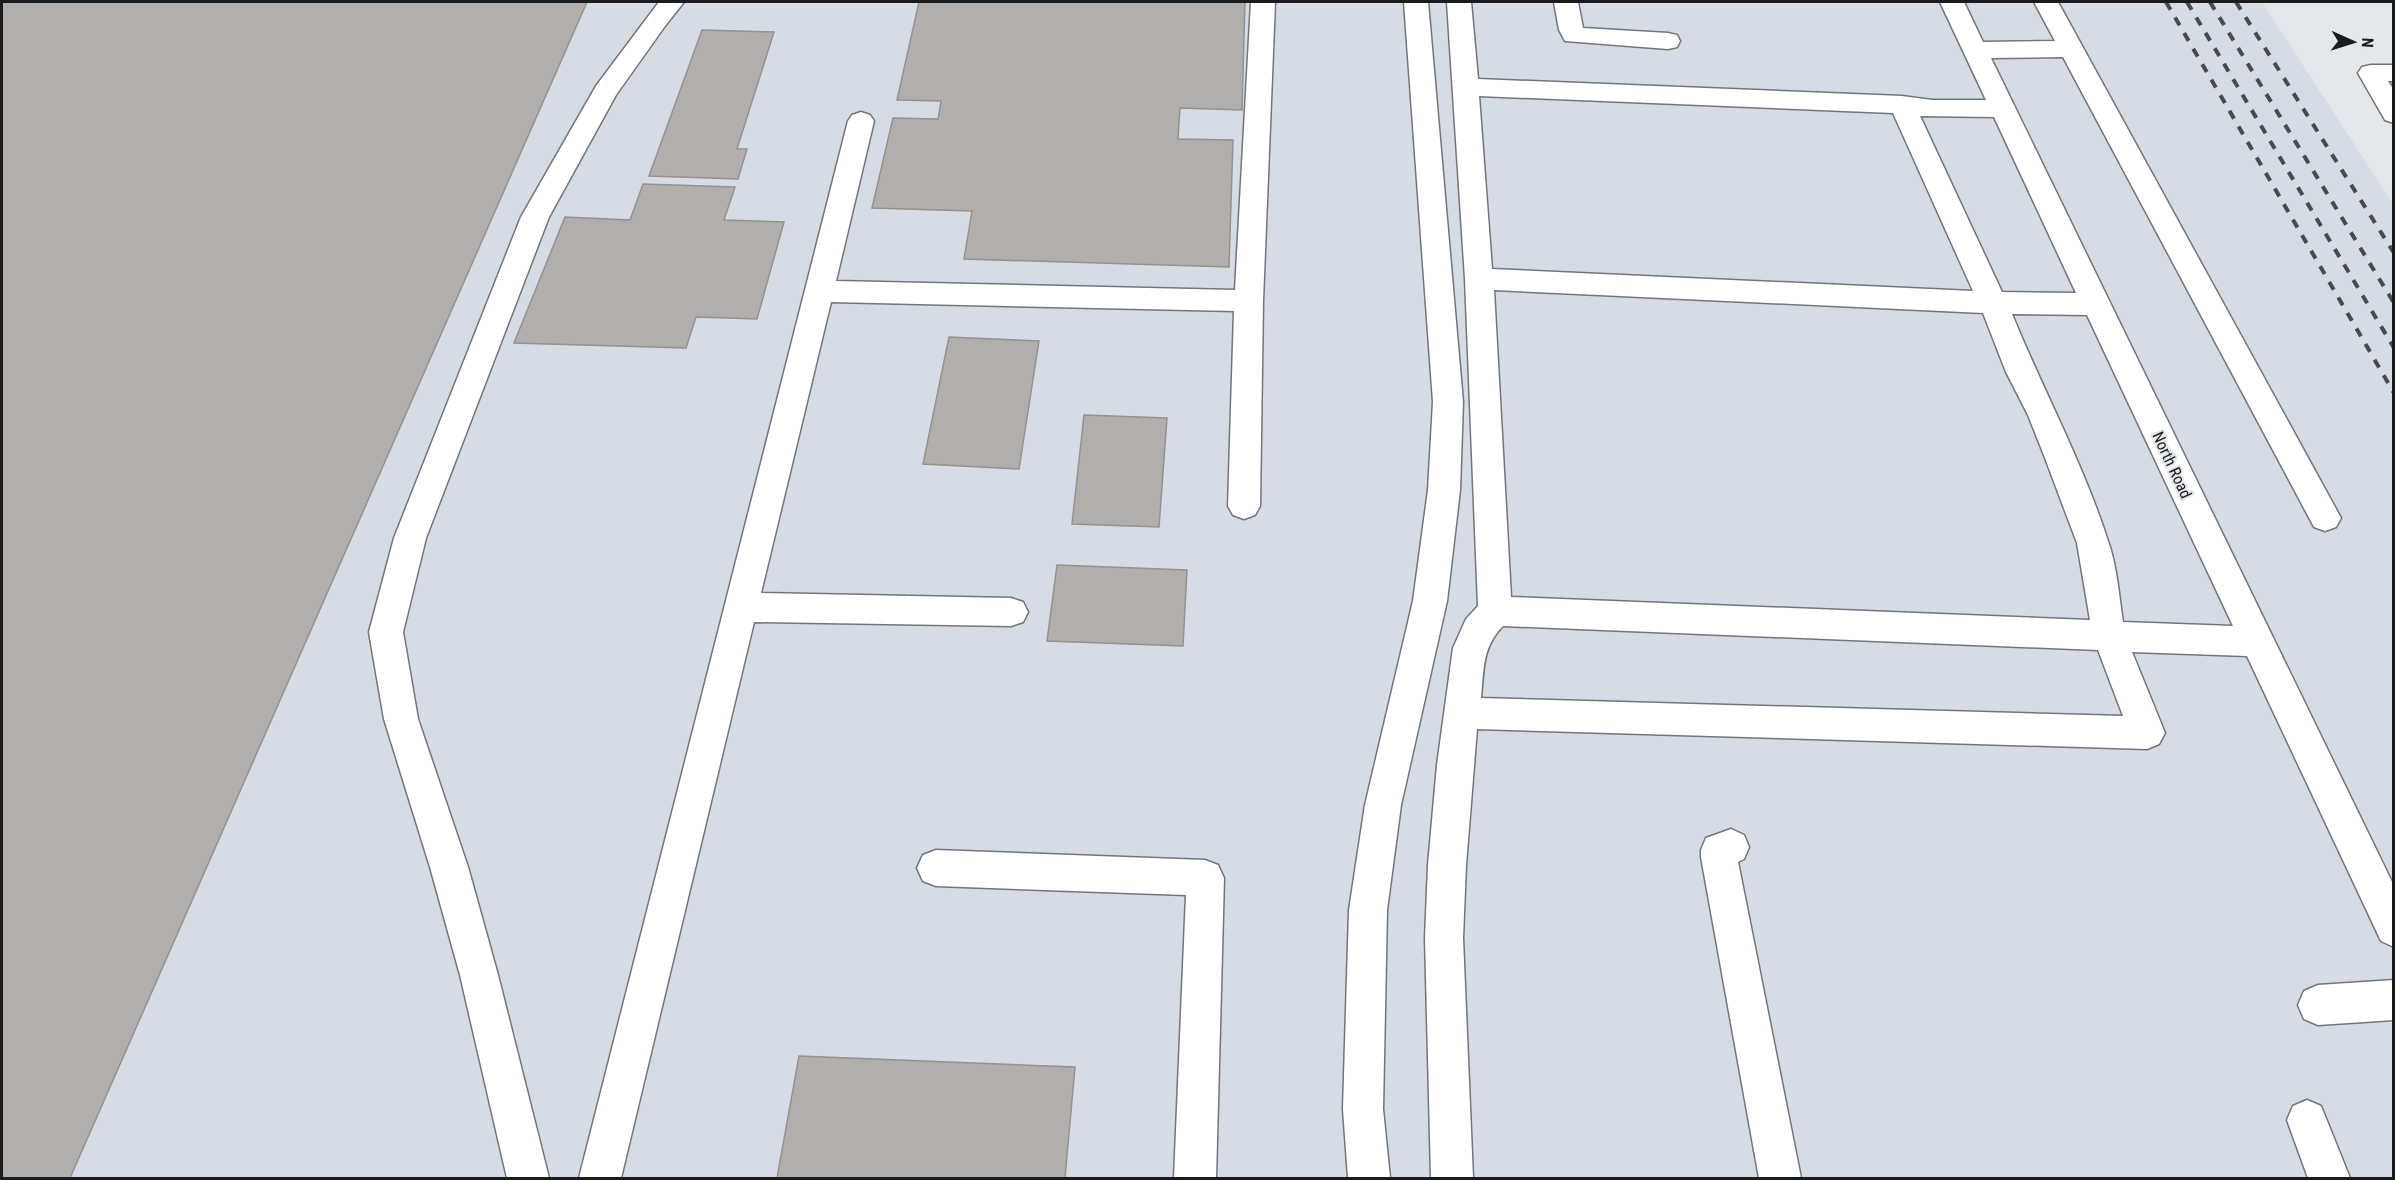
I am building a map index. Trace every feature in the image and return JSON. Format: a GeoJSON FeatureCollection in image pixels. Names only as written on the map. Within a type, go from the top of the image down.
{"type":"FeatureCollection","features":[{"type":"Feature","properties":{"kind":"street"},"geometry":{"type":"LineString","coordinates":[[528,1179],[479,975],[449,867],[401,719],[386,632],[410,538],[535,217],[605,92],[656,20],[672,2]]}},
{"type":"Feature","properties":{"kind":"street"},"geometry":{"type":"LineString","coordinates":[[1244,506],[1249,301],[1263,2]]}},
{"type":"Feature","properties":{"kind":"street"},"geometry":{"type":"LineString","coordinates":[[1369,1179],[1363,1109],[1368,910],[1383,805],[1413,686],[1430,601],[1444,490],[1448,402],[1416,2]]}},
{"type":"Feature","properties":{"kind":"street"},"geometry":{"type":"LineString","coordinates":[[1452,1179],[1444,938],[1447,865],[1470,648],[1478,629],[1495,611],[1479,279],[1467,87],[1459,2]]}},
{"type":"Feature","properties":{"kind":"street"},"geometry":{"type":"LineString","coordinates":[[1566,2],[1574,35],[1668,41]]}},
{"type":"Feature","properties":{"kind":"street","name":"North Road"},"geometry":{"type":"LineString","coordinates":[[1952,2],[2394,928]]}},
{"type":"Feature","properties":{"kind":"street"},"geometry":{"type":"LineString","coordinates":[[2046,2],[2325,518]]}},
{"type":"Feature","properties":{"kind":"street"},"geometry":{"type":"LineString","coordinates":[[1975,50],[2071,49]]}},
{"type":"Feature","properties":{"kind":"street"},"geometry":{"type":"LineString","coordinates":[[2394,74],[2371,73],[2394,114]]}},
{"type":"Feature","properties":{"kind":"street"},"geometry":{"type":"LineString","coordinates":[[1467,87],[1932,108],[2002,108]]}},
{"type":"Feature","properties":{"kind":"street"},"geometry":{"type":"LineString","coordinates":[[1462,713],[2147,734],[2109,636],[2093,543],[2043,415],[2021,372],[1993,303],[1957,229],[1902,105]]}},
{"type":"Feature","properties":{"kind":"street"},"geometry":{"type":"LineString","coordinates":[[600,1179],[821,291],[861,121]]}},
{"type":"Feature","properties":{"kind":"street"},"geometry":{"type":"LineString","coordinates":[[1479,279],[1993,303],[2095,304]]}},
{"type":"Feature","properties":{"kind":"street"},"geometry":{"type":"LineString","coordinates":[[821,291],[1249,301]]}},
{"type":"Feature","properties":{"kind":"street"},"geometry":{"type":"LineString","coordinates":[[742,607],[1011,612]]}},
{"type":"Feature","properties":{"kind":"street"},"geometry":{"type":"LineString","coordinates":[[1495,611],[2256,642]]}},
{"type":"Feature","properties":{"kind":"street"},"geometry":{"type":"LineString","coordinates":[[1731,847],[1719,849],[1719,857],[1780,1179]]}},
{"type":"Feature","properties":{"kind":"street"},"geometry":{"type":"LineString","coordinates":[[936,868],[1205,878],[1195,1179]]}},
{"type":"Feature","properties":{"kind":"street"},"geometry":{"type":"LineString","coordinates":[[2318,1005],[2394,1000]]}},
{"type":"Feature","properties":{"kind":"street"},"geometry":{"type":"LineString","coordinates":[[2307,1120],[2329,1179]]}},
{"type":"Feature","properties":{"kind":"shaded area"},"geometry":{"type":"Polygon","coordinates":[[[2,2],[2262,2],[2393,204],[2393,1178],[2,1178],[2,2]]]}},
{"type":"Feature","properties":{"kind":"building"},"geometry":{"type":"Polygon","coordinates":[[[2,2],[587,2],[70,1178],[2,1178],[2,2]]]}},
{"type":"Feature","properties":{"kind":"building"},"geometry":{"type":"Polygon","coordinates":[[[919,2],[1245,2],[1242,110],[1180,108],[1178,139],[1233,140],[1229,267],[964,259],[972,211],[872,208],[893,118],[938,119],[941,101],[897,100],[919,2]]]}},
{"type":"Feature","properties":{"kind":"building"},"geometry":{"type":"Polygon","coordinates":[[[702,30],[774,32],[737,149],[747,149],[738,179],[649,176],[702,30]]]}},
{"type":"Feature","properties":{"kind":"building"},"geometry":{"type":"Polygon","coordinates":[[[643,184],[735,187],[724,220],[784,222],[757,319],[696,317],[686,348],[514,343],[565,217],[630,220],[643,184]]]}},
{"type":"Feature","properties":{"kind":"building"},"geometry":{"type":"Polygon","coordinates":[[[949,337],[1039,341],[1019,469],[923,464],[949,337]]]}},
{"type":"Feature","properties":{"kind":"building"},"geometry":{"type":"Polygon","coordinates":[[[1084,415],[1167,418],[1159,527],[1072,524],[1084,415]]]}},
{"type":"Feature","properties":{"kind":"building"},"geometry":{"type":"Polygon","coordinates":[[[1057,565],[1187,570],[1183,646],[1047,641],[1057,565]]]}},
{"type":"Feature","properties":{"kind":"building"},"geometry":{"type":"Polygon","coordinates":[[[799,1056],[1075,1067],[1065,1178],[777,1178],[799,1056]]]}},
{"type":"Feature","properties":{"kind":"railway"},"geometry":{"type":"LineString","coordinates":[[2166,2],[2394,393]]}},
{"type":"Feature","properties":{"kind":"railway"},"geometry":{"type":"LineString","coordinates":[[2187,2],[2394,348]]}},
{"type":"Feature","properties":{"kind":"railway"},"geometry":{"type":"LineString","coordinates":[[2210,2],[2394,303]]}},
{"type":"Feature","properties":{"kind":"railway"},"geometry":{"type":"LineString","coordinates":[[2236,2],[2394,253]]}}]}
